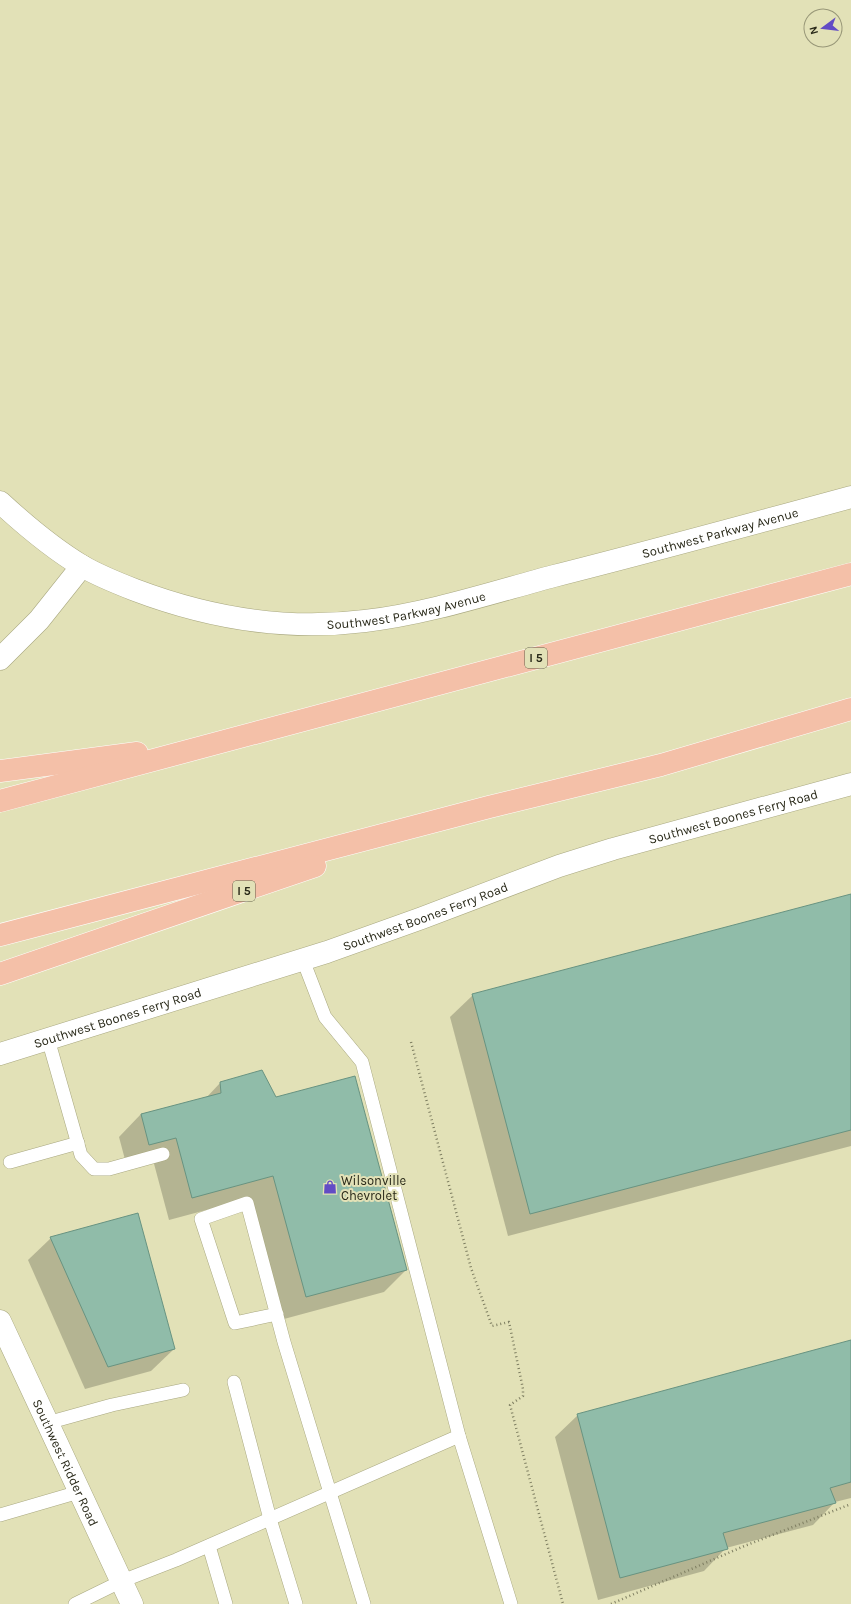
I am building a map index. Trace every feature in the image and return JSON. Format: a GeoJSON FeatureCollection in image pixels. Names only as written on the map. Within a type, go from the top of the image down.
{"type":"FeatureCollection","features":[{"type":"Feature","properties":{"kind":"highway","name":"I 5"},"geometry":{"type":"LineString","coordinates":[[0,801],[851,574]]}},
{"type":"Feature","properties":{"kind":"highway","name":"I 5"},"geometry":{"type":"LineString","coordinates":[[0,936],[489,807],[661,766],[851,709]]}},
{"type":"Feature","properties":{"kind":"highway","name":"I 5"},"geometry":{"type":"LineString","coordinates":[[0,771],[222,742]]}},
{"type":"Feature","properties":{"kind":"highway","name":"I 5"},"geometry":{"type":"LineString","coordinates":[[0,974],[489,807]]}},
{"type":"Feature","properties":{"kind":"street","name":"Southwest Parkway Avenue"},"geometry":{"type":"LineString","coordinates":[[0,502],[30,529],[56,549],[82,566],[108,579],[143,593],[202,612],[245,620],[295,625],[343,624],[396,616],[439,606],[851,497]]}},
{"type":"Feature","properties":{"kind":"street"},"geometry":{"type":"LineString","coordinates":[[0,659],[39,620],[82,566]]}},
{"type":"Feature","properties":{"kind":"street","name":"Southwest Boones Ferry Road"},"geometry":{"type":"LineString","coordinates":[[0,1054],[303,960],[422,918],[559,866],[613,848],[851,784]]}},
{"type":"Feature","properties":{"kind":"street","name":"Southwest Ridder Road"},"geometry":{"type":"LineString","coordinates":[[0,1321],[132,1604]]}},
{"type":"Feature","properties":{"kind":"lane"},"geometry":{"type":"LineString","coordinates":[[303,960],[325,1017],[362,1062],[459,1436],[511,1604]]}},
{"type":"Feature","properties":{"kind":"lane"},"geometry":{"type":"LineString","coordinates":[[48,1039],[81,1155],[94,1169],[109,1169],[163,1154]]}},
{"type":"Feature","properties":{"kind":"lane"},"geometry":{"type":"LineString","coordinates":[[10,1162],[78,1144]]}},
{"type":"Feature","properties":{"kind":"lane"},"geometry":{"type":"LineString","coordinates":[[277,1314],[235,1323],[201,1219],[247,1203],[277,1314],[329,1492],[364,1604]]}},
{"type":"Feature","properties":{"kind":"lane"},"geometry":{"type":"LineString","coordinates":[[234,1382],[270,1519],[296,1604]]}},
{"type":"Feature","properties":{"kind":"lane"},"geometry":{"type":"LineString","coordinates":[[47,1423],[112,1405],[183,1390]]}},
{"type":"Feature","properties":{"kind":"lane"},"geometry":{"type":"LineString","coordinates":[[75,1604],[122,1581],[209,1546],[459,1436]]}},
{"type":"Feature","properties":{"kind":"lane"},"geometry":{"type":"LineString","coordinates":[[0,1515],[80,1492]]}},
{"type":"Feature","properties":{"kind":"lane"},"geometry":{"type":"LineString","coordinates":[[209,1546],[226,1604]]}},
{"type":"Feature","properties":{"kind":"path"},"geometry":{"type":"LineString","coordinates":[[411,1042],[474,1275],[492,1326],[509,1322],[523,1389],[523,1396],[510,1405],[563,1604]]}},
{"type":"Feature","properties":{"kind":"path"},"geometry":{"type":"LineString","coordinates":[[612,1604],[742,1547],[851,1504]]}},
{"type":"Feature","properties":{"kind":"building"},"geometry":{"type":"Polygon","coordinates":[[[851,894],[851,1130],[530,1214],[472,994],[851,894]]]}},
{"type":"Feature","properties":{"kind":"building","name":"Wilsonville Chevrolet"},"geometry":{"type":"Polygon","coordinates":[[[262,1070],[276,1097],[355,1076],[407,1270],[306,1297],[273,1176],[192,1198],[176,1138],[149,1145],[141,1114],[221,1093],[220,1082],[262,1070]]]}},
{"type":"Feature","properties":{"kind":"building"},"geometry":{"type":"Polygon","coordinates":[[[138,1213],[175,1349],[108,1367],[50,1237],[138,1213]]]}},
{"type":"Feature","properties":{"kind":"building"},"geometry":{"type":"Polygon","coordinates":[[[851,1340],[851,1482],[830,1488],[836,1503],[723,1533],[728,1549],[620,1578],[577,1414],[851,1340]]]}},
{"type":"Feature","properties":{"kind":"place","name":"Wilsonville Chevrolet"},"geometry":{"type":"Point","coordinates":[330,1187]}}]}
